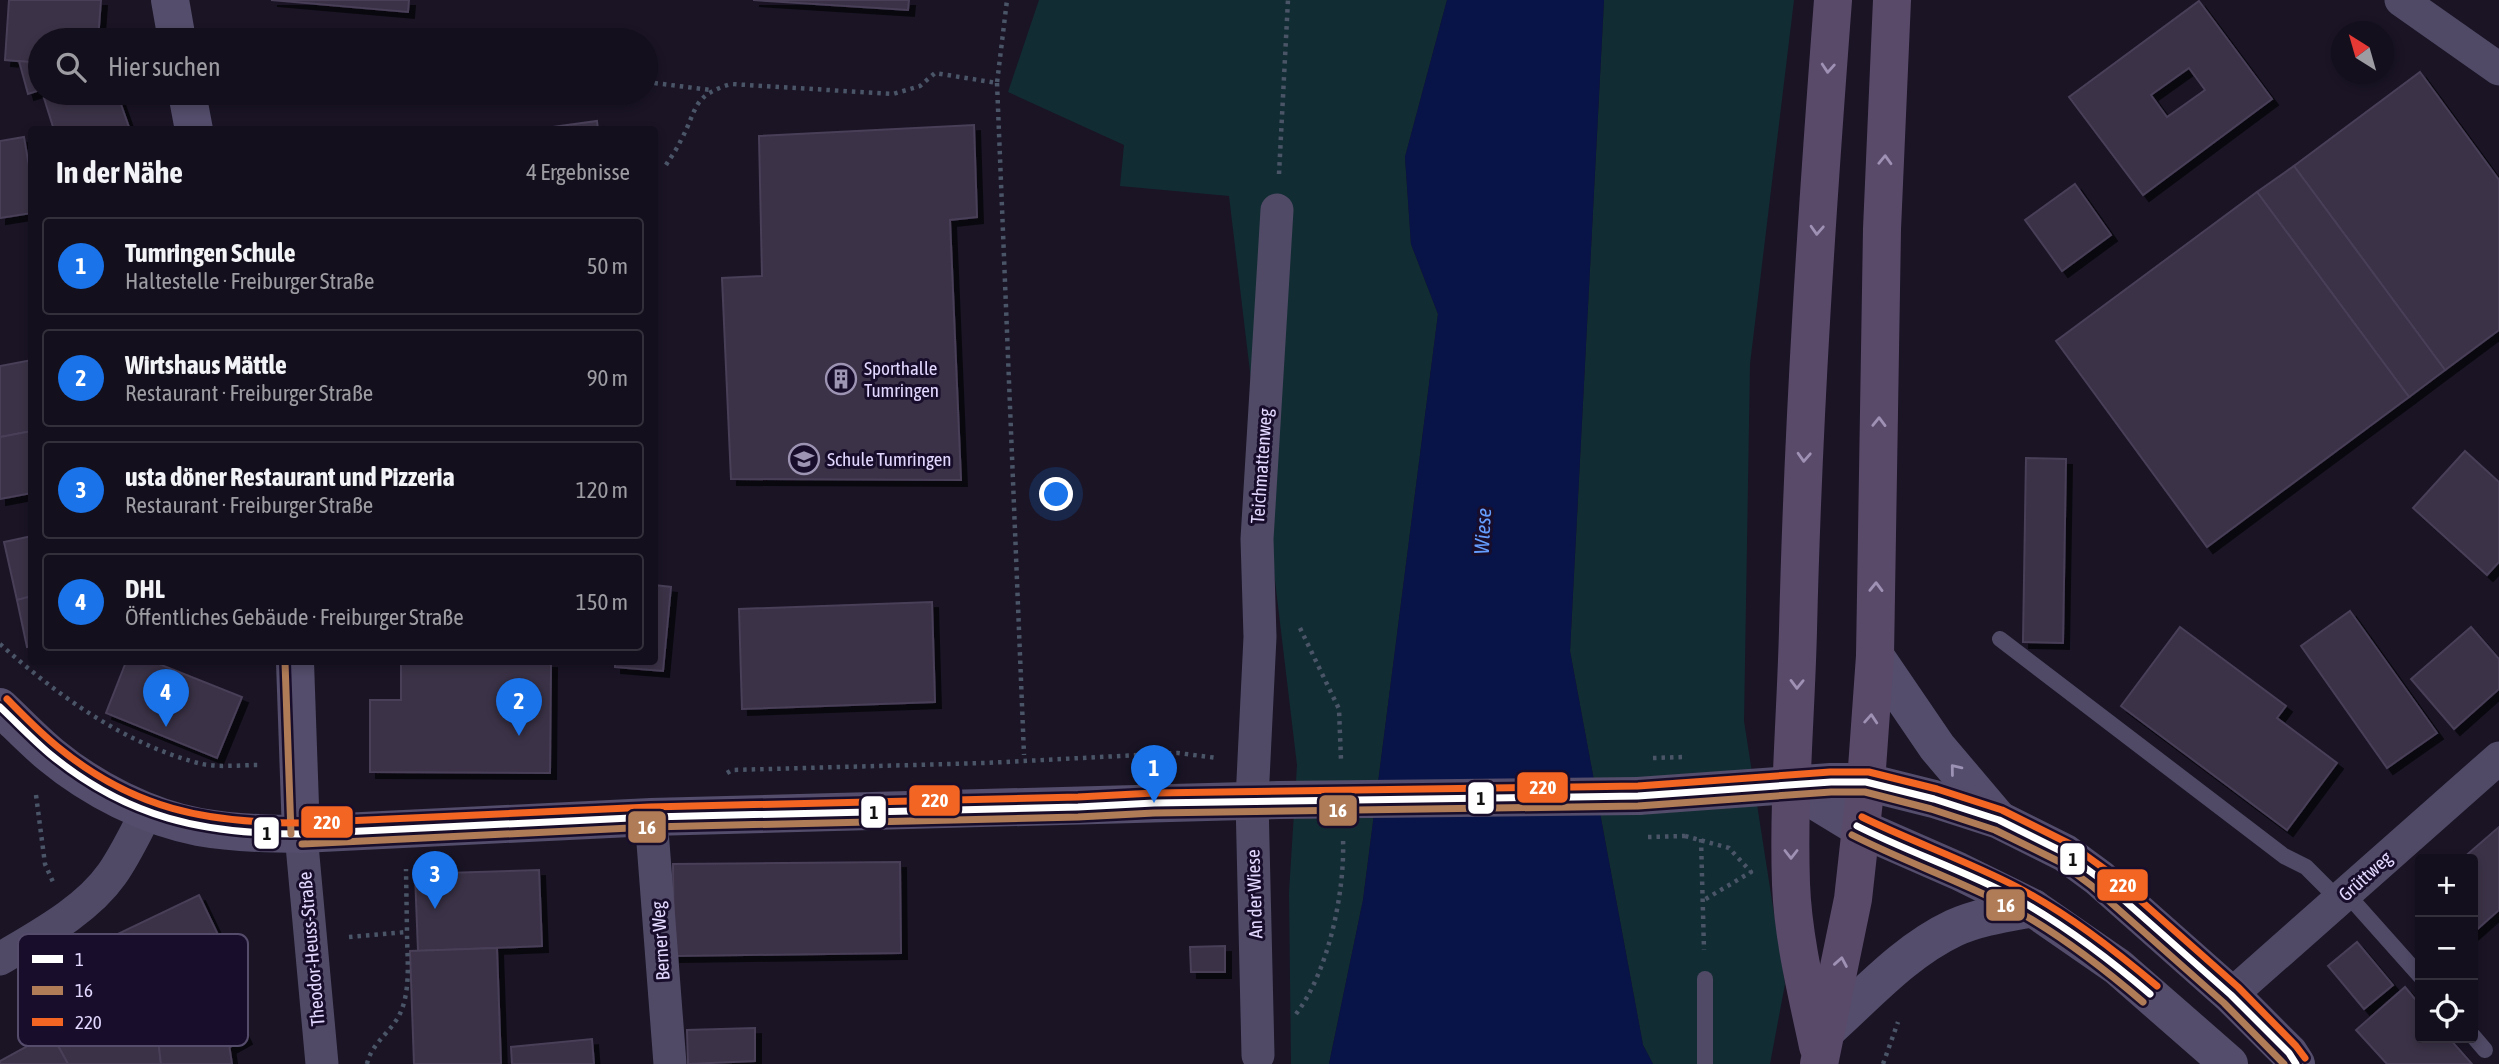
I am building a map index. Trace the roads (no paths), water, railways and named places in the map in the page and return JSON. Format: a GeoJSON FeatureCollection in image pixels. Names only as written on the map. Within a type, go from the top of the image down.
{"type":"FeatureCollection","features":[{"type":"Feature","properties":{"kind":"main road"},"geometry":{"type":"LineString","coordinates":[[1822,1049],[1801,963],[1791,886],[1791,786],[1802,492],[1833,0]]}},
{"type":"Feature","properties":{"kind":"main road"},"geometry":{"type":"LineString","coordinates":[[1822,1049],[1853,899],[1867,782],[1875,656],[1882,242],[1892,0]]}},
{"type":"Feature","properties":{"kind":"street"},"geometry":{"type":"LineString","coordinates":[[170,0],[175,28]]}},
{"type":"Feature","properties":{"kind":"street"},"geometry":{"type":"LineString","coordinates":[[2401,0],[2499,69]]}},
{"type":"Feature","properties":{"kind":"street"},"geometry":{"type":"LineString","coordinates":[[189,105],[193,126]]}},
{"type":"Feature","properties":{"kind":"street","name":"Teichmattenweg"},"geometry":{"type":"LineString","coordinates":[[1257,723],[1260,637],[1256,539],[1277,210]]}},
{"type":"Feature","properties":{"kind":"street"},"geometry":{"type":"LineString","coordinates":[[1875,656],[1937,747],[1999,820]]}},
{"type":"Feature","properties":{"kind":"street"},"geometry":{"type":"LineString","coordinates":[[295,665],[301,834]]}},
{"type":"Feature","properties":{"kind":"street"},"geometry":{"type":"LineString","coordinates":[[0,707],[51,755],[94,785],[147,811],[198,827],[249,834],[301,834],[651,817],[1266,800],[1638,796],[1830,782],[1867,782],[1934,799],[1999,820],[2065,853],[2099,877],[2231,995],[2289,1053],[2296,1064]]}},
{"type":"Feature","properties":{"kind":"street","name":"An der Wiese"},"geometry":{"type":"LineString","coordinates":[[1257,723],[1266,800],[1258,1059]]}},
{"type":"Feature","properties":{"kind":"street","name":"Grüttweg"},"geometry":{"type":"LineString","coordinates":[[2231,995],[2499,758]]}},
{"type":"Feature","properties":{"kind":"street"},"geometry":{"type":"LineString","coordinates":[[1791,786],[1860,828],[1958,871],[2032,908],[2118,967],[2229,1064]]}},
{"type":"Feature","properties":{"kind":"street"},"geometry":{"type":"LineString","coordinates":[[39,934],[83,904],[112,875],[147,811]]}},
{"type":"Feature","properties":{"kind":"street","name":"Berner Weg"},"geometry":{"type":"LineString","coordinates":[[651,817],[670,1064]]}},
{"type":"Feature","properties":{"kind":"street","name":"Theodor-Heuss-Straße"},"geometry":{"type":"LineString","coordinates":[[301,834],[323,1064]]}},
{"type":"Feature","properties":{"kind":"street"},"geometry":{"type":"LineString","coordinates":[[1822,1049],[1898,965],[1945,933],[1980,919],[2032,908]]}},
{"type":"Feature","properties":{"kind":"street"},"geometry":{"type":"LineString","coordinates":[[0,960],[18,948]]}},
{"type":"Feature","properties":{"kind":"street"},"geometry":{"type":"LineString","coordinates":[[2188,1026],[2231,995]]}},
{"type":"Feature","properties":{"kind":"lane"},"geometry":{"type":"LineString","coordinates":[[2000,639],[2284,856],[2306,867],[2343,896],[2415,971]]}},
{"type":"Feature","properties":{"kind":"lane"},"geometry":{"type":"LineString","coordinates":[[1705,979],[1705,1064]]}},
{"type":"Feature","properties":{"kind":"lane"},"geometry":{"type":"LineString","coordinates":[[2478,1042],[2485,1050]]}},
{"type":"Feature","properties":{"kind":"water","name":"Wiese"},"geometry":{"type":"Polygon","coordinates":[[[1447,0],[1604,0],[1570,651],[1643,1045],[1653,1064],[1329,1064],[1363,900],[1438,314],[1411,244],[1405,157],[1447,0]]]}},
{"type":"Feature","properties":{"kind":"place","name":"Sporthalle Tumringen"},"geometry":{"type":"Point","coordinates":[841,379]}},
{"type":"Feature","properties":{"kind":"place","name":"Schule Tumringen"},"geometry":{"type":"Point","coordinates":[804,459]}},
{"type":"Feature","properties":{"kind":"place","name":"DHL"},"geometry":{"type":"Point","coordinates":[166,727]}},
{"type":"Feature","properties":{"kind":"place","name":"Wirtshaus Mättle"},"geometry":{"type":"Point","coordinates":[519,736]}},
{"type":"Feature","properties":{"kind":"place","name":"Tumringen Schule"},"geometry":{"type":"Point","coordinates":[1154,803]}},
{"type":"Feature","properties":{"kind":"place","name":"usta döner Restaurant und Pizzeria"},"geometry":{"type":"Point","coordinates":[435,909]}}]}
